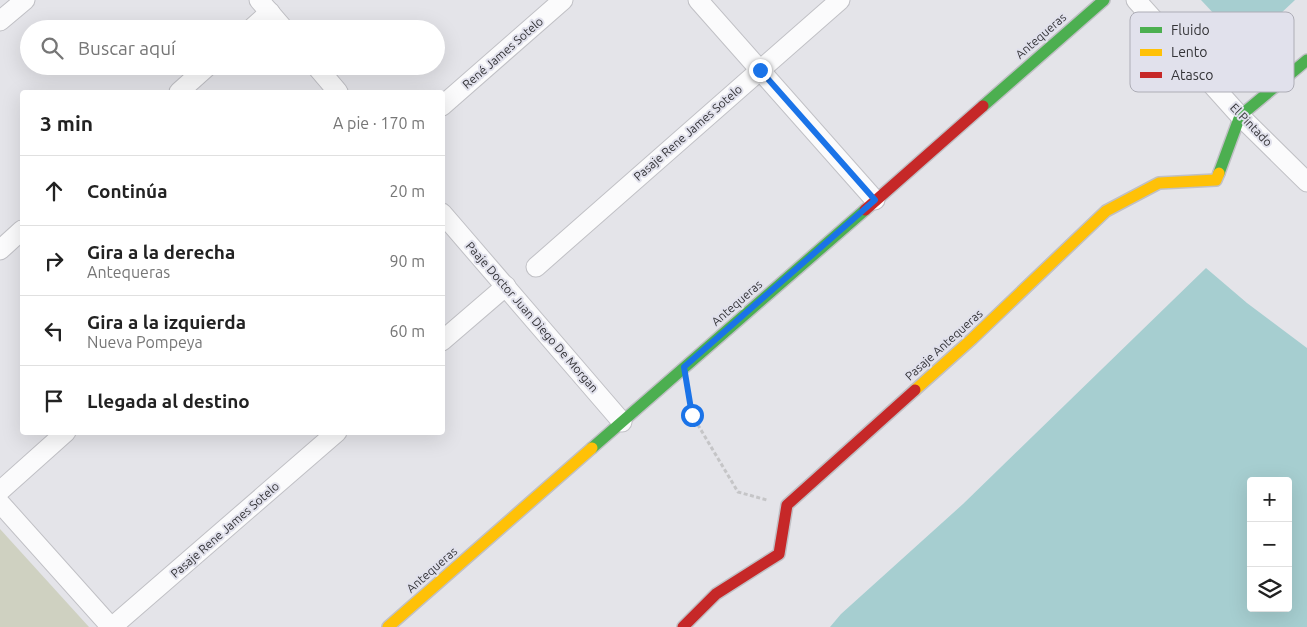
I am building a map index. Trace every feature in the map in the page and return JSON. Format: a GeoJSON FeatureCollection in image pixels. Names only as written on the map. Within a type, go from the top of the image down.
{"type":"FeatureCollection","features":[{"type":"Feature","properties":{"kind":"street"},"geometry":{"type":"LineString","coordinates":[[0,21],[25,0]]}},
{"type":"Feature","properties":{"kind":"street","name":"René James Sotelo"},"geometry":{"type":"LineString","coordinates":[[445,103],[563,0]]}},
{"type":"Feature","properties":{"kind":"street"},"geometry":{"type":"LineString","coordinates":[[698,0],[875,200]]}},
{"type":"Feature","properties":{"kind":"street","name":"Pasaje Rene James Sotelo"},"geometry":{"type":"LineString","coordinates":[[536,267],[840,0]]}},
{"type":"Feature","properties":{"kind":"street","name":"Antequeras"},"geometry":{"type":"LineString","coordinates":[[388,627],[1104,0]]}},
{"type":"Feature","properties":{"kind":"street","name":"El Pintado"},"geometry":{"type":"LineString","coordinates":[[1136,0],[1147,12]]}},
{"type":"Feature","properties":{"kind":"street"},"geometry":{"type":"LineString","coordinates":[[256,20],[265,6],[277,20]]}},
{"type":"Feature","properties":{"kind":"street"},"geometry":{"type":"LineString","coordinates":[[1294,71],[1307,60]]}},
{"type":"Feature","properties":{"kind":"street"},"geometry":{"type":"LineString","coordinates":[[181,90],[198,75]]}},
{"type":"Feature","properties":{"kind":"street"},"geometry":{"type":"LineString","coordinates":[[324,75],[336,90]]}},
{"type":"Feature","properties":{"kind":"street","name":"El Pintado"},"geometry":{"type":"LineString","coordinates":[[1218,92],[1307,182]]}},
{"type":"Feature","properties":{"kind":"street"},"geometry":{"type":"LineString","coordinates":[[1240,116],[1269,92]]}},
{"type":"Feature","properties":{"kind":"street","name":"Pasaje Antequeras"},"geometry":{"type":"LineString","coordinates":[[787,505],[972,339],[1106,211],[1160,184],[1216,180],[1240,116]]}},
{"type":"Feature","properties":{"kind":"street","name":"Paaje Doctor Juan Diego De Morgan"},"geometry":{"type":"LineString","coordinates":[[445,216],[622,422]]}},
{"type":"Feature","properties":{"kind":"street"},"geometry":{"type":"LineString","coordinates":[[0,250],[20,232]]}},
{"type":"Feature","properties":{"kind":"street"},"geometry":{"type":"LineString","coordinates":[[445,338],[506,286]]}},
{"type":"Feature","properties":{"kind":"street"},"geometry":{"type":"LineString","coordinates":[[0,491],[63,435]]}},
{"type":"Feature","properties":{"kind":"street","name":"Pasaje Rene James Sotelo"},"geometry":{"type":"LineString","coordinates":[[111,627],[334,435]]}},
{"type":"Feature","properties":{"kind":"street"},"geometry":{"type":"LineString","coordinates":[[0,503],[111,627]]}},
{"type":"Feature","properties":{"kind":"street"},"geometry":{"type":"LineString","coordinates":[[683,627],[716,594],[779,554],[787,505]]}},
{"type":"Feature","properties":{"kind":"path"},"geometry":{"type":"LineString","coordinates":[[684,367],[692,415],[738,492],[787,505]]}},
{"type":"Feature","properties":{"kind":"green space"},"geometry":{"type":"Polygon","coordinates":[[[0,529],[89,627],[0,627],[0,529]]]}},
{"type":"Feature","properties":{"kind":"water"},"geometry":{"type":"Polygon","coordinates":[[[1201,0],[1295,0],[1282,12],[1212,12],[1201,0]]]}},
{"type":"Feature","properties":{"kind":"water"},"geometry":{"type":"Polygon","coordinates":[[[1206,268],[1247,303],[1307,348],[1307,627],[830,627],[841,614],[963,504],[1206,268]]]}},
{"type":"Feature","properties":{"kind":"traffic: fast"},"geometry":{"type":"LineString","coordinates":[[983,106],[1104,0]]}},
{"type":"Feature","properties":{"kind":"traffic: fast"},"geometry":{"type":"LineString","coordinates":[[1294,71],[1307,60]]}},
{"type":"Feature","properties":{"kind":"traffic: fast"},"geometry":{"type":"LineString","coordinates":[[1219,173],[1240,116],[1269,92]]}},
{"type":"Feature","properties":{"kind":"traffic: fast"},"geometry":{"type":"LineString","coordinates":[[592,448],[865,210]]}},
{"type":"Feature","properties":{"kind":"traffic: slow"},"geometry":{"type":"LineString","coordinates":[[915,390],[972,339],[1106,211],[1159,183],[1216,180],[1219,173]]}},
{"type":"Feature","properties":{"kind":"traffic: slow"},"geometry":{"type":"LineString","coordinates":[[388,627],[592,448]]}},
{"type":"Feature","properties":{"kind":"traffic: jam"},"geometry":{"type":"LineString","coordinates":[[865,210],[983,106]]}},
{"type":"Feature","properties":{"kind":"traffic: jam"},"geometry":{"type":"LineString","coordinates":[[683,627],[716,594],[779,554],[787,505],[915,390]]}},
{"type":"Feature","properties":{"kind":"route"},"geometry":{"type":"LineString","coordinates":[[692,415],[684,367],[875,200],[760,70]]}}]}
